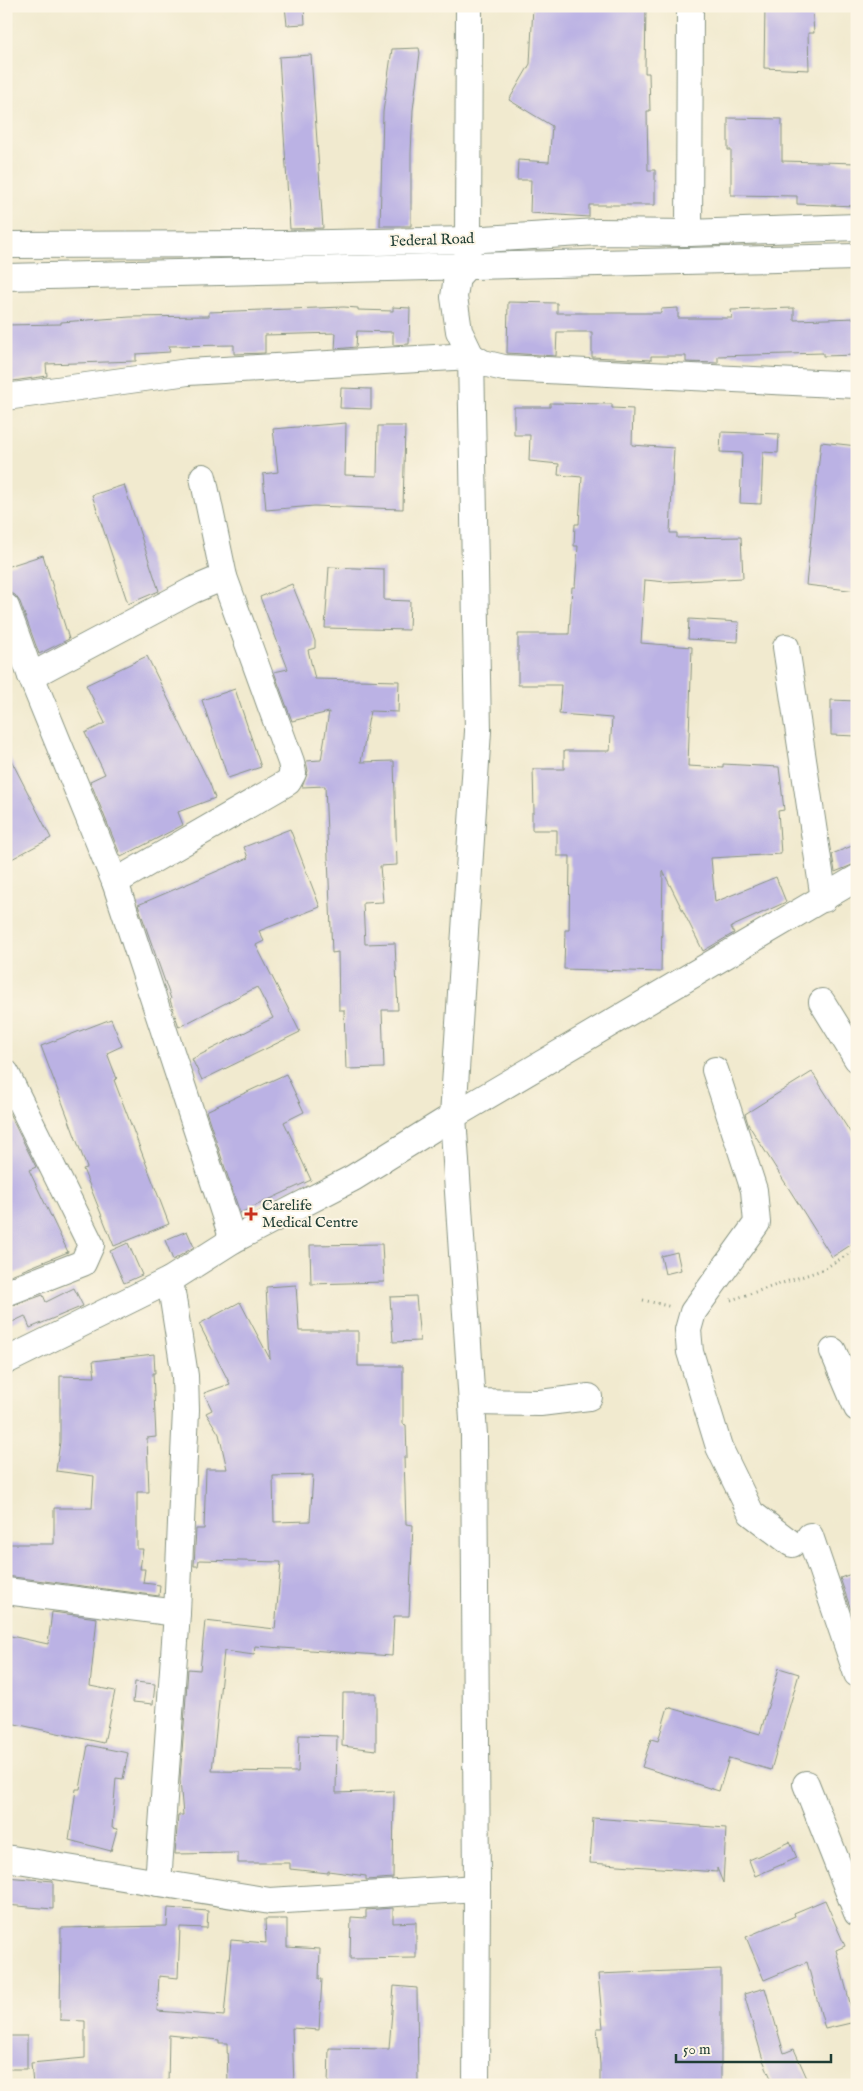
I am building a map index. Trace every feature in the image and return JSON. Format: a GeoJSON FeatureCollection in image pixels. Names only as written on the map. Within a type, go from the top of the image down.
{"type":"FeatureCollection","features":[{"type":"Feature","properties":{"kind":"street"},"geometry":{"type":"LineString","coordinates":[[469,6],[467,266],[457,277],[454,297],[459,331],[471,356],[478,730],[452,1116],[473,1402],[477,1888],[476,2085]]}},
{"type":"Feature","properties":{"kind":"street"},"geometry":{"type":"LineString","coordinates":[[689,233],[690,6]]}},
{"type":"Feature","properties":{"kind":"street","name":"Federal Road"},"geometry":{"type":"LineString","coordinates":[[6,244],[148,246],[468,240],[597,232],[689,233],[857,227]]}},
{"type":"Feature","properties":{"kind":"street","name":"Federal Road"},"geometry":{"type":"LineString","coordinates":[[6,277],[857,257]]}},
{"type":"Feature","properties":{"kind":"street"},"geometry":{"type":"LineString","coordinates":[[6,396],[188,372],[471,356],[483,363],[504,368],[857,385]]}},
{"type":"Feature","properties":{"kind":"street"},"geometry":{"type":"LineString","coordinates":[[115,882],[288,782],[294,773],[224,577],[203,477]]}},
{"type":"Feature","properties":{"kind":"street"},"geometry":{"type":"LineString","coordinates":[[31,676],[193,590],[224,577]]}},
{"type":"Feature","properties":{"kind":"street"},"geometry":{"type":"LineString","coordinates":[[6,607],[31,676],[115,882],[233,1240]]}},
{"type":"Feature","properties":{"kind":"street"},"geometry":{"type":"LineString","coordinates":[[786,646],[824,899]]}},
{"type":"Feature","properties":{"kind":"street"},"geometry":{"type":"LineString","coordinates":[[6,1361],[170,1280],[233,1240],[353,1178],[452,1116],[857,878]]}},
{"type":"Feature","properties":{"kind":"street"},"geometry":{"type":"LineString","coordinates":[[822,1002],[857,1058]]}},
{"type":"Feature","properties":{"kind":"street"},"geometry":{"type":"LineString","coordinates":[[715,1070],[754,1190],[756,1223],[693,1312],[688,1330],[690,1352],[719,1447],[751,1513],[801,1540],[857,1674]]}},
{"type":"Feature","properties":{"kind":"street"},"geometry":{"type":"LineString","coordinates":[[6,1073],[91,1245],[83,1263],[6,1293]]}},
{"type":"Feature","properties":{"kind":"street"},"geometry":{"type":"LineString","coordinates":[[158,1882],[177,1612],[186,1410],[186,1376],[170,1280]]}},
{"type":"Feature","properties":{"kind":"street"},"geometry":{"type":"LineString","coordinates":[[833,1351],[857,1408]]}},
{"type":"Feature","properties":{"kind":"street"},"geometry":{"type":"LineString","coordinates":[[473,1402],[540,1403],[589,1397]]}},
{"type":"Feature","properties":{"kind":"street"},"geometry":{"type":"LineString","coordinates":[[6,1591],[177,1612]]}},
{"type":"Feature","properties":{"kind":"street"},"geometry":{"type":"LineString","coordinates":[[806,1784],[857,1913]]}},
{"type":"Feature","properties":{"kind":"street"},"geometry":{"type":"LineString","coordinates":[[6,1858],[270,1902],[477,1888]]}},
{"type":"Feature","properties":{"kind":"path"},"geometry":{"type":"LineString","coordinates":[[730,1300],[822,1270],[857,1249]]}},
{"type":"Feature","properties":{"kind":"path"},"geometry":{"type":"LineString","coordinates":[[643,1300],[693,1312]]}},
{"type":"Feature","properties":{"kind":"building"},"geometry":{"type":"Polygon","coordinates":[[[285,6],[304,6],[305,24],[287,25],[285,6]]]}},
{"type":"Feature","properties":{"kind":"building"},"geometry":{"type":"Polygon","coordinates":[[[533,6],[646,6],[645,73],[649,73],[650,111],[647,111],[648,170],[655,170],[655,205],[589,205],[589,217],[530,213],[531,180],[517,180],[518,160],[549,162],[552,126],[509,100],[530,64],[533,6]]]}},
{"type":"Feature","properties":{"kind":"building"},"geometry":{"type":"Polygon","coordinates":[[[765,6],[812,6],[814,33],[808,33],[809,70],[764,68],[765,6]]]}},
{"type":"Feature","properties":{"kind":"building"},"geometry":{"type":"Polygon","coordinates":[[[419,48],[411,153],[411,226],[380,226],[383,112],[392,49],[419,48]]]}},
{"type":"Feature","properties":{"kind":"building"},"geometry":{"type":"Polygon","coordinates":[[[311,55],[323,228],[290,229],[279,57],[311,55]]]}},
{"type":"Feature","properties":{"kind":"building"},"geometry":{"type":"Polygon","coordinates":[[[728,118],[782,119],[782,161],[857,163],[857,206],[797,204],[797,196],[731,195],[731,150],[728,150],[728,118]]]}},
{"type":"Feature","properties":{"kind":"building"},"geometry":{"type":"Polygon","coordinates":[[[508,302],[557,303],[557,313],[661,313],[661,309],[678,308],[678,318],[732,318],[731,310],[794,308],[794,320],[857,318],[857,355],[823,356],[823,353],[718,356],[718,363],[686,362],[686,356],[651,356],[651,360],[592,357],[592,332],[557,332],[556,356],[507,353],[508,302]]]}},
{"type":"Feature","properties":{"kind":"building"},"geometry":{"type":"Polygon","coordinates":[[[393,307],[410,308],[409,344],[393,345],[393,332],[357,331],[356,347],[335,349],[336,333],[265,335],[265,353],[234,354],[234,345],[169,346],[170,352],[136,354],[136,361],[46,364],[47,376],[6,382],[6,325],[61,324],[61,322],[130,317],[209,316],[209,312],[358,308],[358,310],[393,311],[393,307]]]}},
{"type":"Feature","properties":{"kind":"building"},"geometry":{"type":"Polygon","coordinates":[[[341,388],[371,389],[371,409],[340,408],[341,388]]]}},
{"type":"Feature","properties":{"kind":"building"},"geometry":{"type":"Polygon","coordinates":[[[550,403],[612,404],[612,408],[633,409],[632,445],[674,448],[670,533],[677,533],[677,538],[741,537],[743,578],[666,582],[645,580],[641,643],[692,647],[688,766],[723,768],[723,764],[779,767],[784,810],[778,811],[781,854],[711,858],[715,902],[776,877],[786,902],[731,927],[734,933],[703,951],[663,871],[661,972],[564,969],[565,930],[569,930],[570,856],[557,856],[557,830],[532,830],[532,812],[534,812],[533,769],[564,769],[564,751],[610,751],[612,718],[559,714],[561,685],[518,685],[518,634],[569,634],[572,587],[575,587],[578,546],[574,546],[575,524],[579,524],[582,477],[558,475],[559,464],[529,461],[530,435],[514,435],[514,407],[550,407],[550,403]]]}},
{"type":"Feature","properties":{"kind":"building"},"geometry":{"type":"Polygon","coordinates":[[[346,423],[345,475],[377,476],[378,426],[405,426],[403,509],[314,506],[266,510],[263,474],[278,472],[273,429],[346,423]]]}},
{"type":"Feature","properties":{"kind":"building"},"geometry":{"type":"Polygon","coordinates":[[[721,432],[779,434],[778,453],[763,452],[761,504],[740,503],[742,453],[720,452],[721,432]]]}},
{"type":"Feature","properties":{"kind":"building"},"geometry":{"type":"Polygon","coordinates":[[[821,442],[857,446],[857,591],[806,585],[821,442]]]}},
{"type":"Feature","properties":{"kind":"building"},"geometry":{"type":"Polygon","coordinates":[[[124,485],[159,591],[128,604],[92,495],[124,485]]]}},
{"type":"Feature","properties":{"kind":"building"},"geometry":{"type":"Polygon","coordinates":[[[43,555],[69,639],[39,654],[20,602],[15,595],[9,592],[6,567],[43,555]]]}},
{"type":"Feature","properties":{"kind":"building"},"geometry":{"type":"Polygon","coordinates":[[[329,567],[384,569],[384,600],[410,601],[409,630],[325,628],[329,567]]]}},
{"type":"Feature","properties":{"kind":"building"},"geometry":{"type":"Polygon","coordinates":[[[292,584],[315,641],[315,648],[308,650],[315,679],[399,681],[398,712],[370,711],[361,762],[394,761],[397,865],[380,866],[383,902],[363,903],[365,944],[395,943],[398,1010],[382,1010],[384,1068],[346,1069],[344,1010],[339,1010],[338,952],[332,953],[325,786],[302,787],[308,771],[306,761],[321,760],[329,712],[292,721],[274,672],[288,669],[260,597],[292,584]]]}},
{"type":"Feature","properties":{"kind":"building"},"geometry":{"type":"Polygon","coordinates":[[[689,619],[739,622],[738,642],[688,639],[689,619]]]}},
{"type":"Feature","properties":{"kind":"building"},"geometry":{"type":"Polygon","coordinates":[[[147,656],[210,784],[215,798],[178,812],[183,825],[121,857],[90,781],[105,774],[85,733],[105,723],[86,685],[147,656]]]}},
{"type":"Feature","properties":{"kind":"building"},"geometry":{"type":"Polygon","coordinates":[[[235,689],[261,767],[228,778],[202,700],[235,689]]]}},
{"type":"Feature","properties":{"kind":"building"},"geometry":{"type":"Polygon","coordinates":[[[831,700],[857,701],[857,736],[831,735],[831,700]]]}},
{"type":"Feature","properties":{"kind":"building"},"geometry":{"type":"Polygon","coordinates":[[[6,750],[51,838],[6,862],[6,750]]]}},
{"type":"Feature","properties":{"kind":"building"},"geometry":{"type":"Polygon","coordinates":[[[290,829],[320,907],[259,931],[264,941],[256,945],[300,1032],[202,1080],[192,1059],[273,1018],[257,987],[179,1027],[138,905],[248,858],[244,847],[290,829]]]}},
{"type":"Feature","properties":{"kind":"building"},"geometry":{"type":"Polygon","coordinates":[[[857,844],[857,863],[835,872],[832,854],[857,844]]]}},
{"type":"Feature","properties":{"kind":"building"},"geometry":{"type":"Polygon","coordinates":[[[111,1019],[122,1046],[107,1053],[117,1079],[114,1080],[169,1224],[114,1246],[83,1169],[87,1168],[41,1046],[111,1019]]]}},
{"type":"Feature","properties":{"kind":"building"},"geometry":{"type":"Polygon","coordinates":[[[812,1072],[857,1143],[857,1241],[832,1257],[748,1124],[745,1114],[812,1072]]]}},
{"type":"Feature","properties":{"kind":"building"},"geometry":{"type":"Polygon","coordinates":[[[286,1074],[304,1112],[284,1122],[311,1180],[240,1213],[206,1111],[286,1074]]]}},
{"type":"Feature","properties":{"kind":"building"},"geometry":{"type":"Polygon","coordinates":[[[6,1107],[36,1167],[29,1170],[68,1252],[6,1277],[6,1107]]]}},
{"type":"Feature","properties":{"kind":"building"},"geometry":{"type":"Polygon","coordinates":[[[187,1231],[194,1247],[173,1260],[165,1240],[187,1231]]]}},
{"type":"Feature","properties":{"kind":"building"},"geometry":{"type":"Polygon","coordinates":[[[128,1243],[142,1275],[124,1283],[110,1251],[128,1243]]]}},
{"type":"Feature","properties":{"kind":"building"},"geometry":{"type":"Polygon","coordinates":[[[382,1244],[384,1282],[311,1284],[310,1245],[382,1244]]]}},
{"type":"Feature","properties":{"kind":"building"},"geometry":{"type":"Polygon","coordinates":[[[677,1252],[681,1270],[665,1274],[661,1256],[677,1252]]]}},
{"type":"Feature","properties":{"kind":"building"},"geometry":{"type":"Polygon","coordinates":[[[296,1285],[299,1331],[358,1331],[358,1366],[403,1366],[403,1424],[406,1425],[407,1457],[404,1457],[406,1524],[413,1525],[409,1616],[394,1616],[392,1656],[255,1646],[254,1655],[224,1651],[212,1771],[298,1772],[299,1735],[337,1736],[336,1793],[394,1791],[393,1878],[366,1880],[366,1876],[290,1869],[290,1863],[238,1863],[238,1853],[175,1854],[178,1815],[183,1815],[180,1780],[188,1669],[200,1670],[205,1621],[275,1629],[281,1562],[199,1560],[198,1566],[194,1566],[196,1529],[204,1529],[206,1469],[227,1469],[219,1434],[206,1413],[212,1410],[204,1393],[230,1384],[199,1324],[240,1302],[270,1359],[266,1287],[296,1285]],[[313,1475],[273,1476],[274,1522],[310,1521],[313,1475]]]}},
{"type":"Feature","properties":{"kind":"building"},"geometry":{"type":"Polygon","coordinates":[[[74,1288],[83,1306],[30,1328],[25,1316],[6,1325],[6,1308],[43,1295],[46,1302],[74,1288]]]}},
{"type":"Feature","properties":{"kind":"building"},"geometry":{"type":"Polygon","coordinates":[[[416,1296],[420,1341],[393,1342],[390,1297],[416,1296]]]}},
{"type":"Feature","properties":{"kind":"building"},"geometry":{"type":"Polygon","coordinates":[[[154,1354],[156,1437],[147,1438],[149,1492],[137,1492],[137,1549],[143,1549],[140,1569],[145,1569],[143,1583],[160,1585],[159,1596],[6,1576],[6,1544],[54,1544],[54,1508],[92,1508],[94,1476],[56,1471],[60,1442],[60,1376],[95,1377],[93,1361],[154,1354]]]}},
{"type":"Feature","properties":{"kind":"building"},"geometry":{"type":"Polygon","coordinates":[[[857,1572],[857,1627],[840,1578],[857,1572]]]}},
{"type":"Feature","properties":{"kind":"building"},"geometry":{"type":"Polygon","coordinates":[[[52,1612],[97,1618],[90,1686],[115,1691],[104,1743],[6,1722],[6,1635],[48,1644],[52,1612]]]}},
{"type":"Feature","properties":{"kind":"building"},"geometry":{"type":"Polygon","coordinates":[[[779,1668],[799,1674],[771,1770],[729,1758],[719,1791],[642,1767],[651,1739],[658,1741],[668,1707],[760,1734],[779,1668]]]}},
{"type":"Feature","properties":{"kind":"building"},"geometry":{"type":"Polygon","coordinates":[[[135,1682],[155,1684],[153,1704],[133,1702],[135,1682]]]}},
{"type":"Feature","properties":{"kind":"building"},"geometry":{"type":"Polygon","coordinates":[[[343,1693],[376,1693],[376,1750],[342,1746],[343,1693]]]}},
{"type":"Feature","properties":{"kind":"building"},"geometry":{"type":"Polygon","coordinates":[[[88,1745],[128,1753],[123,1779],[116,1778],[112,1828],[117,1829],[111,1851],[69,1840],[76,1789],[80,1789],[88,1745]]]}},
{"type":"Feature","properties":{"kind":"building"},"geometry":{"type":"Polygon","coordinates":[[[593,1818],[726,1828],[723,1883],[717,1868],[717,1872],[590,1863],[593,1818]]]}},
{"type":"Feature","properties":{"kind":"building"},"geometry":{"type":"Polygon","coordinates":[[[790,1842],[797,1858],[755,1876],[749,1860],[790,1842]]]}},
{"type":"Feature","properties":{"kind":"building"},"geometry":{"type":"Polygon","coordinates":[[[6,1877],[53,1881],[53,1909],[6,1905],[6,1877]]]}},
{"type":"Feature","properties":{"kind":"building"},"geometry":{"type":"Polygon","coordinates":[[[825,1900],[845,1946],[836,1950],[855,2022],[825,2029],[807,1962],[764,1980],[746,1937],[795,1916],[794,1913],[825,1900]]]}},
{"type":"Feature","properties":{"kind":"building"},"geometry":{"type":"Polygon","coordinates":[[[168,1908],[208,1911],[207,1928],[180,1927],[178,1978],[159,1976],[157,2011],[224,2016],[231,1940],[266,1943],[265,1919],[287,1919],[287,1947],[320,1949],[319,1979],[322,1979],[319,2030],[292,2028],[294,2085],[228,2085],[227,2043],[219,2043],[219,2040],[169,2035],[168,2085],[33,2085],[31,2063],[85,2058],[85,2021],[60,2020],[61,1928],[167,1926],[168,1908]]]}},
{"type":"Feature","properties":{"kind":"building"},"geometry":{"type":"Polygon","coordinates":[[[393,1908],[393,1923],[416,1922],[416,1958],[350,1959],[351,1917],[366,1918],[366,1910],[393,1908]]]}},
{"type":"Feature","properties":{"kind":"building"},"geometry":{"type":"Polygon","coordinates":[[[721,1969],[721,2085],[600,2085],[597,2028],[603,2028],[598,1974],[721,1969]]]}},
{"type":"Feature","properties":{"kind":"building"},"geometry":{"type":"Polygon","coordinates":[[[394,1986],[417,1988],[418,2085],[328,2085],[329,2048],[389,2049],[394,1986]]]}},
{"type":"Feature","properties":{"kind":"building"},"geometry":{"type":"Polygon","coordinates":[[[765,1988],[784,2053],[794,2049],[810,2085],[774,2085],[763,2060],[744,1994],[765,1988]]]}},
{"type":"Feature","properties":{"kind":"building"},"geometry":{"type":"Polygon","coordinates":[[[6,2036],[27,2036],[27,2069],[6,2069],[6,2036]]]}},
{"type":"Feature","properties":{"kind":"place","name":"Carelife Medical Centre"},"geometry":{"type":"Point","coordinates":[251,1214]}}]}
